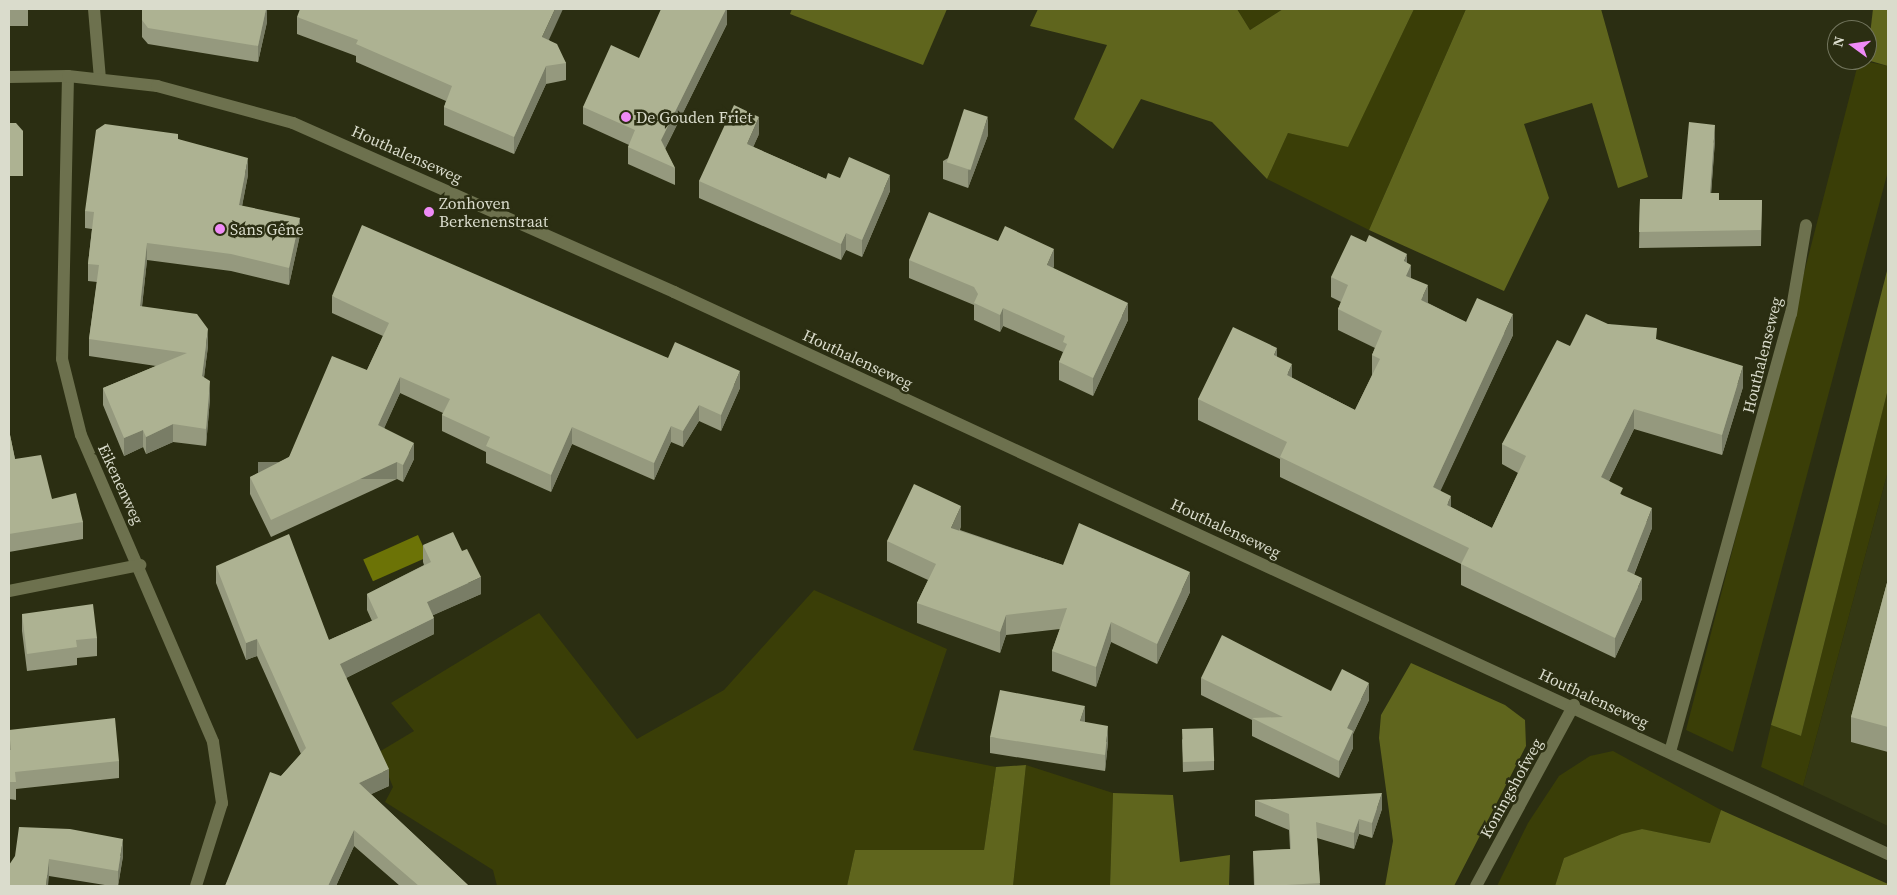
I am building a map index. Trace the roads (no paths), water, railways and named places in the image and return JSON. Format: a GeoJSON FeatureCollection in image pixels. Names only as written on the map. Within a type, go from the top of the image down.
{"type":"FeatureCollection","features":[{"type":"Feature","properties":{"kind":"street"},"geometry":{"type":"LineString","coordinates":[[94,9],[100,78]]}},
{"type":"Feature","properties":{"kind":"street","name":"Houthalenseweg"},"geometry":{"type":"LineString","coordinates":[[9,77],[68,76],[100,78],[157,86],[232,103],[356,149],[1574,706],[1888,854]]}},
{"type":"Feature","properties":{"kind":"street","name":"Eikenenweg"},"geometry":{"type":"LineString","coordinates":[[68,76],[62,359],[81,435],[140,565],[213,742],[222,803],[196,886]]}},
{"type":"Feature","properties":{"kind":"street","name":"Houthalenseweg"},"geometry":{"type":"LineString","coordinates":[[1670,752],[1791,314],[1806,224]]}},
{"type":"Feature","properties":{"kind":"street"},"geometry":{"type":"LineString","coordinates":[[9,592],[140,565]]}},
{"type":"Feature","properties":{"kind":"street","name":"Koningshofweg"},"geometry":{"type":"LineString","coordinates":[[1476,886],[1574,706]]}},
{"type":"Feature","properties":{"kind":"place","name":"De Gouden Friet"},"geometry":{"type":"Point","coordinates":[626,117]}},
{"type":"Feature","properties":{"kind":"place","name":"Zonhoven Berkenenstraat"},"geometry":{"type":"Point","coordinates":[429,212]}},
{"type":"Feature","properties":{"kind":"place","name":"Sans Gêne"},"geometry":{"type":"Point","coordinates":[220,229]}}]}
